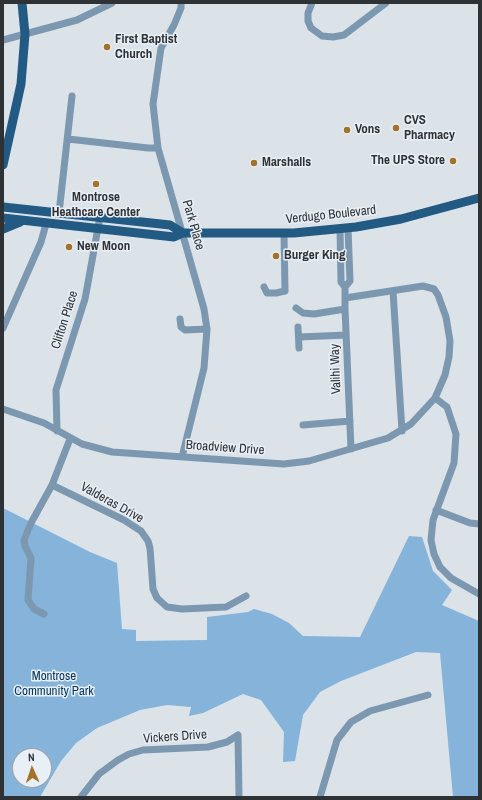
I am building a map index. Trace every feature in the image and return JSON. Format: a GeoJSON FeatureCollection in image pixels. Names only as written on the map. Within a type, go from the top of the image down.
{"type":"FeatureCollection","features":[{"type":"Feature","properties":{"kind":"main road"},"geometry":{"type":"LineString","coordinates":[[3,165],[21,84],[24,34],[22,3]]}},
{"type":"Feature","properties":{"kind":"main road","name":"Verdugo Boulevard"},"geometry":{"type":"LineString","coordinates":[[3,218],[46,224],[174,237],[183,233],[284,234],[344,228],[401,219],[479,198]]}},
{"type":"Feature","properties":{"kind":"main road","name":"Verdugo Boulevard"},"geometry":{"type":"LineString","coordinates":[[3,207],[170,225],[183,233]]}},
{"type":"Feature","properties":{"kind":"main road"},"geometry":{"type":"LineString","coordinates":[[3,229],[13,224],[26,221]]}},
{"type":"Feature","properties":{"kind":"street"},"geometry":{"type":"LineString","coordinates":[[3,40],[77,20],[112,3]]}},
{"type":"Feature","properties":{"kind":"street","name":"Park Place"},"geometry":{"type":"LineString","coordinates":[[180,3],[180,8],[174,25],[161,48],[156,74],[153,104],[158,148],[204,309],[207,329],[204,368],[182,457]]}},
{"type":"Feature","properties":{"kind":"street"},"geometry":{"type":"LineString","coordinates":[[312,3],[308,13],[308,21],[311,28],[322,36],[333,37],[344,35],[386,3]]}},
{"type":"Feature","properties":{"kind":"street"},"geometry":{"type":"LineString","coordinates":[[59,213],[72,96]]}},
{"type":"Feature","properties":{"kind":"street"},"geometry":{"type":"LineString","coordinates":[[68,138],[158,148]]}},
{"type":"Feature","properties":{"kind":"street","name":"Clifton Place"},"geometry":{"type":"LineString","coordinates":[[57,431],[56,390],[85,299],[100,217]]}},
{"type":"Feature","properties":{"kind":"street"},"geometry":{"type":"LineString","coordinates":[[3,328],[40,242],[46,224]]}},
{"type":"Feature","properties":{"kind":"street","name":"Valihi Way"},"geometry":{"type":"LineString","coordinates":[[344,228],[341,282],[345,287],[351,450]]}},
{"type":"Feature","properties":{"kind":"street"},"geometry":{"type":"LineString","coordinates":[[264,287],[267,293],[276,294],[285,291],[284,234]]}},
{"type":"Feature","properties":{"kind":"street","name":"Broadview Drive"},"geometry":{"type":"LineString","coordinates":[[3,409],[44,423],[70,439],[95,448],[112,452],[284,464],[309,461],[351,450],[388,438],[402,431],[418,418],[434,398],[445,375],[450,341],[442,304],[434,289],[429,286],[393,291]]}},
{"type":"Feature","properties":{"kind":"street"},"geometry":{"type":"LineString","coordinates":[[345,298],[393,291],[402,431]]}},
{"type":"Feature","properties":{"kind":"street"},"geometry":{"type":"LineString","coordinates":[[296,308],[303,313],[314,314],[345,309]]}},
{"type":"Feature","properties":{"kind":"street"},"geometry":{"type":"LineString","coordinates":[[180,319],[181,327],[185,330],[207,329]]}},
{"type":"Feature","properties":{"kind":"street"},"geometry":{"type":"LineString","coordinates":[[298,327],[299,348]]}},
{"type":"Feature","properties":{"kind":"street"},"geometry":{"type":"LineString","coordinates":[[299,337],[346,335]]}},
{"type":"Feature","properties":{"kind":"street"},"geometry":{"type":"LineString","coordinates":[[434,398],[447,407],[456,434],[454,463],[432,524],[431,540],[434,554],[440,567],[451,578],[479,594]]}},
{"type":"Feature","properties":{"kind":"street"},"geometry":{"type":"LineString","coordinates":[[303,424],[350,421]]}},
{"type":"Feature","properties":{"kind":"street"},"geometry":{"type":"LineString","coordinates":[[44,614],[34,609],[28,600],[31,558],[24,540],[31,523],[52,485],[70,439]]}},
{"type":"Feature","properties":{"kind":"street","name":"Valderas Drive"},"geometry":{"type":"LineString","coordinates":[[52,485],[124,520],[141,531],[148,541],[150,548],[153,589],[157,598],[167,607],[182,609],[226,607],[246,596]]}},
{"type":"Feature","properties":{"kind":"street"},"geometry":{"type":"LineString","coordinates":[[436,510],[470,523],[479,524]]}},
{"type":"Feature","properties":{"kind":"street"},"geometry":{"type":"LineString","coordinates":[[320,797],[336,740],[351,722],[370,711],[428,696]]}},
{"type":"Feature","properties":{"kind":"street","name":"Vickers Drive"},"geometry":{"type":"LineString","coordinates":[[81,797],[99,774],[129,754],[143,750],[208,747],[227,742],[238,735],[239,797]]}},
{"type":"Feature","properties":{"kind":"green space","name":"Montrose Community Park"},"geometry":{"type":"Polygon","coordinates":[[[3,508],[90,552],[117,563],[122,629],[136,630],[136,641],[207,640],[207,617],[248,612],[254,609],[272,614],[289,623],[303,636],[360,637],[409,536],[422,537],[433,571],[452,590],[442,605],[479,621],[479,797],[453,797],[440,653],[416,652],[341,681],[320,692],[303,715],[295,761],[283,762],[284,732],[261,700],[243,694],[203,713],[189,716],[191,707],[167,705],[140,710],[97,728],[76,743],[61,761],[52,776],[52,748],[12,748],[12,788],[45,788],[40,797],[3,797],[3,508]]]}},
{"type":"Feature","properties":{"kind":"place","name":"First Baptist Church"},"geometry":{"type":"Point","coordinates":[107,47]}},
{"type":"Feature","properties":{"kind":"place","name":"CVS Pharmacy"},"geometry":{"type":"Point","coordinates":[396,128]}},
{"type":"Feature","properties":{"kind":"place","name":"Vons"},"geometry":{"type":"Point","coordinates":[347,130]}},
{"type":"Feature","properties":{"kind":"place","name":"The UPS Store"},"geometry":{"type":"Point","coordinates":[453,161]}},
{"type":"Feature","properties":{"kind":"place","name":"Marshalls"},"geometry":{"type":"Point","coordinates":[254,163]}},
{"type":"Feature","properties":{"kind":"place","name":"Montrose Heathcare Center"},"geometry":{"type":"Point","coordinates":[96,184]}},
{"type":"Feature","properties":{"kind":"place","name":"New Moon"},"geometry":{"type":"Point","coordinates":[69,247]}},
{"type":"Feature","properties":{"kind":"place","name":"Burger King"},"geometry":{"type":"Point","coordinates":[276,256]}}]}
